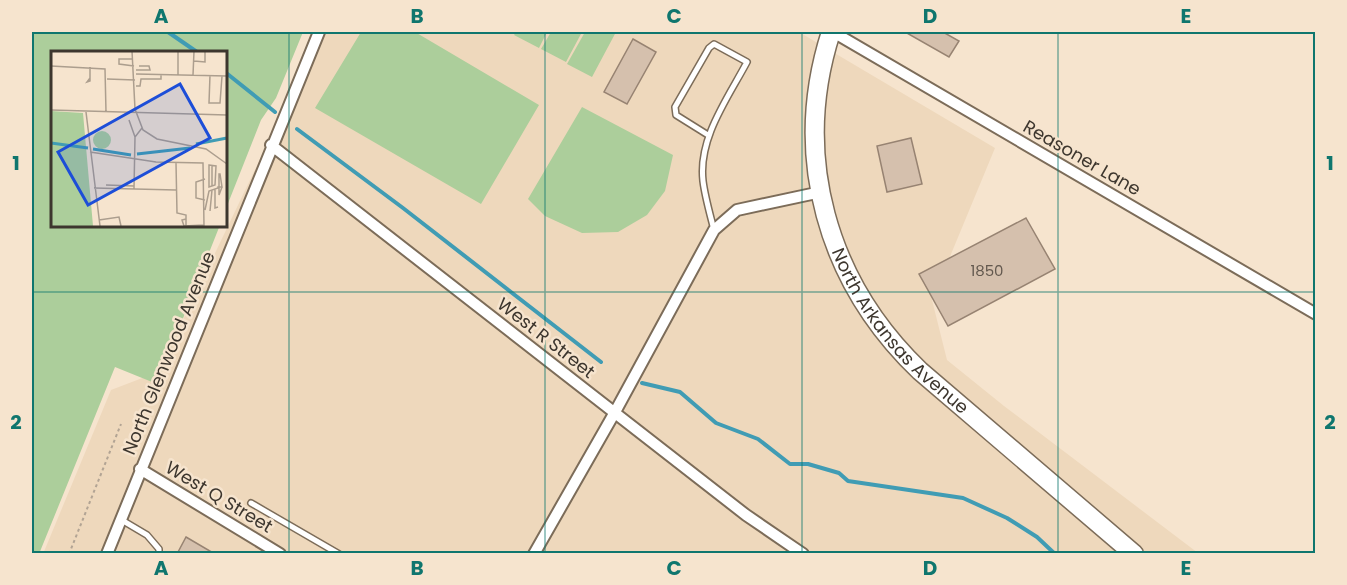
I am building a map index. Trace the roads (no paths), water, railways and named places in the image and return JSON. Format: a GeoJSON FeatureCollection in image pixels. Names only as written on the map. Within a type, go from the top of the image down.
{"type":"FeatureCollection","features":[{"type":"Feature","properties":{"kind":"highway","name":"North Arkansas Avenue"},"geometry":{"type":"LineString","coordinates":[[832,32],[820,72],[815,153],[820,192],[830,232],[851,282],[880,328],[897,349],[1134,554]]}},
{"type":"Feature","properties":{"kind":"street","name":"North Glenwood Avenue"},"geometry":{"type":"LineString","coordinates":[[107,554],[271,145],[319,32]]}},
{"type":"Feature","properties":{"kind":"street","name":"Reasoner Lane"},"geometry":{"type":"LineString","coordinates":[[832,32],[1316,314]]}},
{"type":"Feature","properties":{"kind":"street","name":"West R Street"},"geometry":{"type":"LineString","coordinates":[[271,145],[746,515],[803,554]]}},
{"type":"Feature","properties":{"kind":"street"},"geometry":{"type":"LineString","coordinates":[[534,554],[615,412],[714,230],[737,210],[820,192]]}},
{"type":"Feature","properties":{"kind":"street","name":"West Q Street"},"geometry":{"type":"LineString","coordinates":[[140,469],[280,554]]}},
{"type":"Feature","properties":{"kind":"lane"},"geometry":{"type":"LineString","coordinates":[[708,135],[676,115],[675,106],[709,48],[714,44],[747,62],[708,135],[702,162],[703,181],[714,230]]}},
{"type":"Feature","properties":{"kind":"lane"},"geometry":{"type":"LineString","coordinates":[[251,503],[339,554]]}},
{"type":"Feature","properties":{"kind":"lane"},"geometry":{"type":"LineString","coordinates":[[120,519],[147,535],[159,549],[159,554]]}},
{"type":"Feature","properties":{"kind":"waterway"},"geometry":{"type":"LineString","coordinates":[[168,32],[196,51]]}},
{"type":"Feature","properties":{"kind":"waterway"},"geometry":{"type":"LineString","coordinates":[[226,73],[275,112]]}},
{"type":"Feature","properties":{"kind":"waterway"},"geometry":{"type":"LineString","coordinates":[[297,129],[601,362]]}},
{"type":"Feature","properties":{"kind":"waterway"},"geometry":{"type":"LineString","coordinates":[[642,383],[680,392],[716,423],[758,439],[790,464],[808,464],[839,473],[848,481],[963,498],[1007,518],[1037,537],[1055,554]]}}]}
